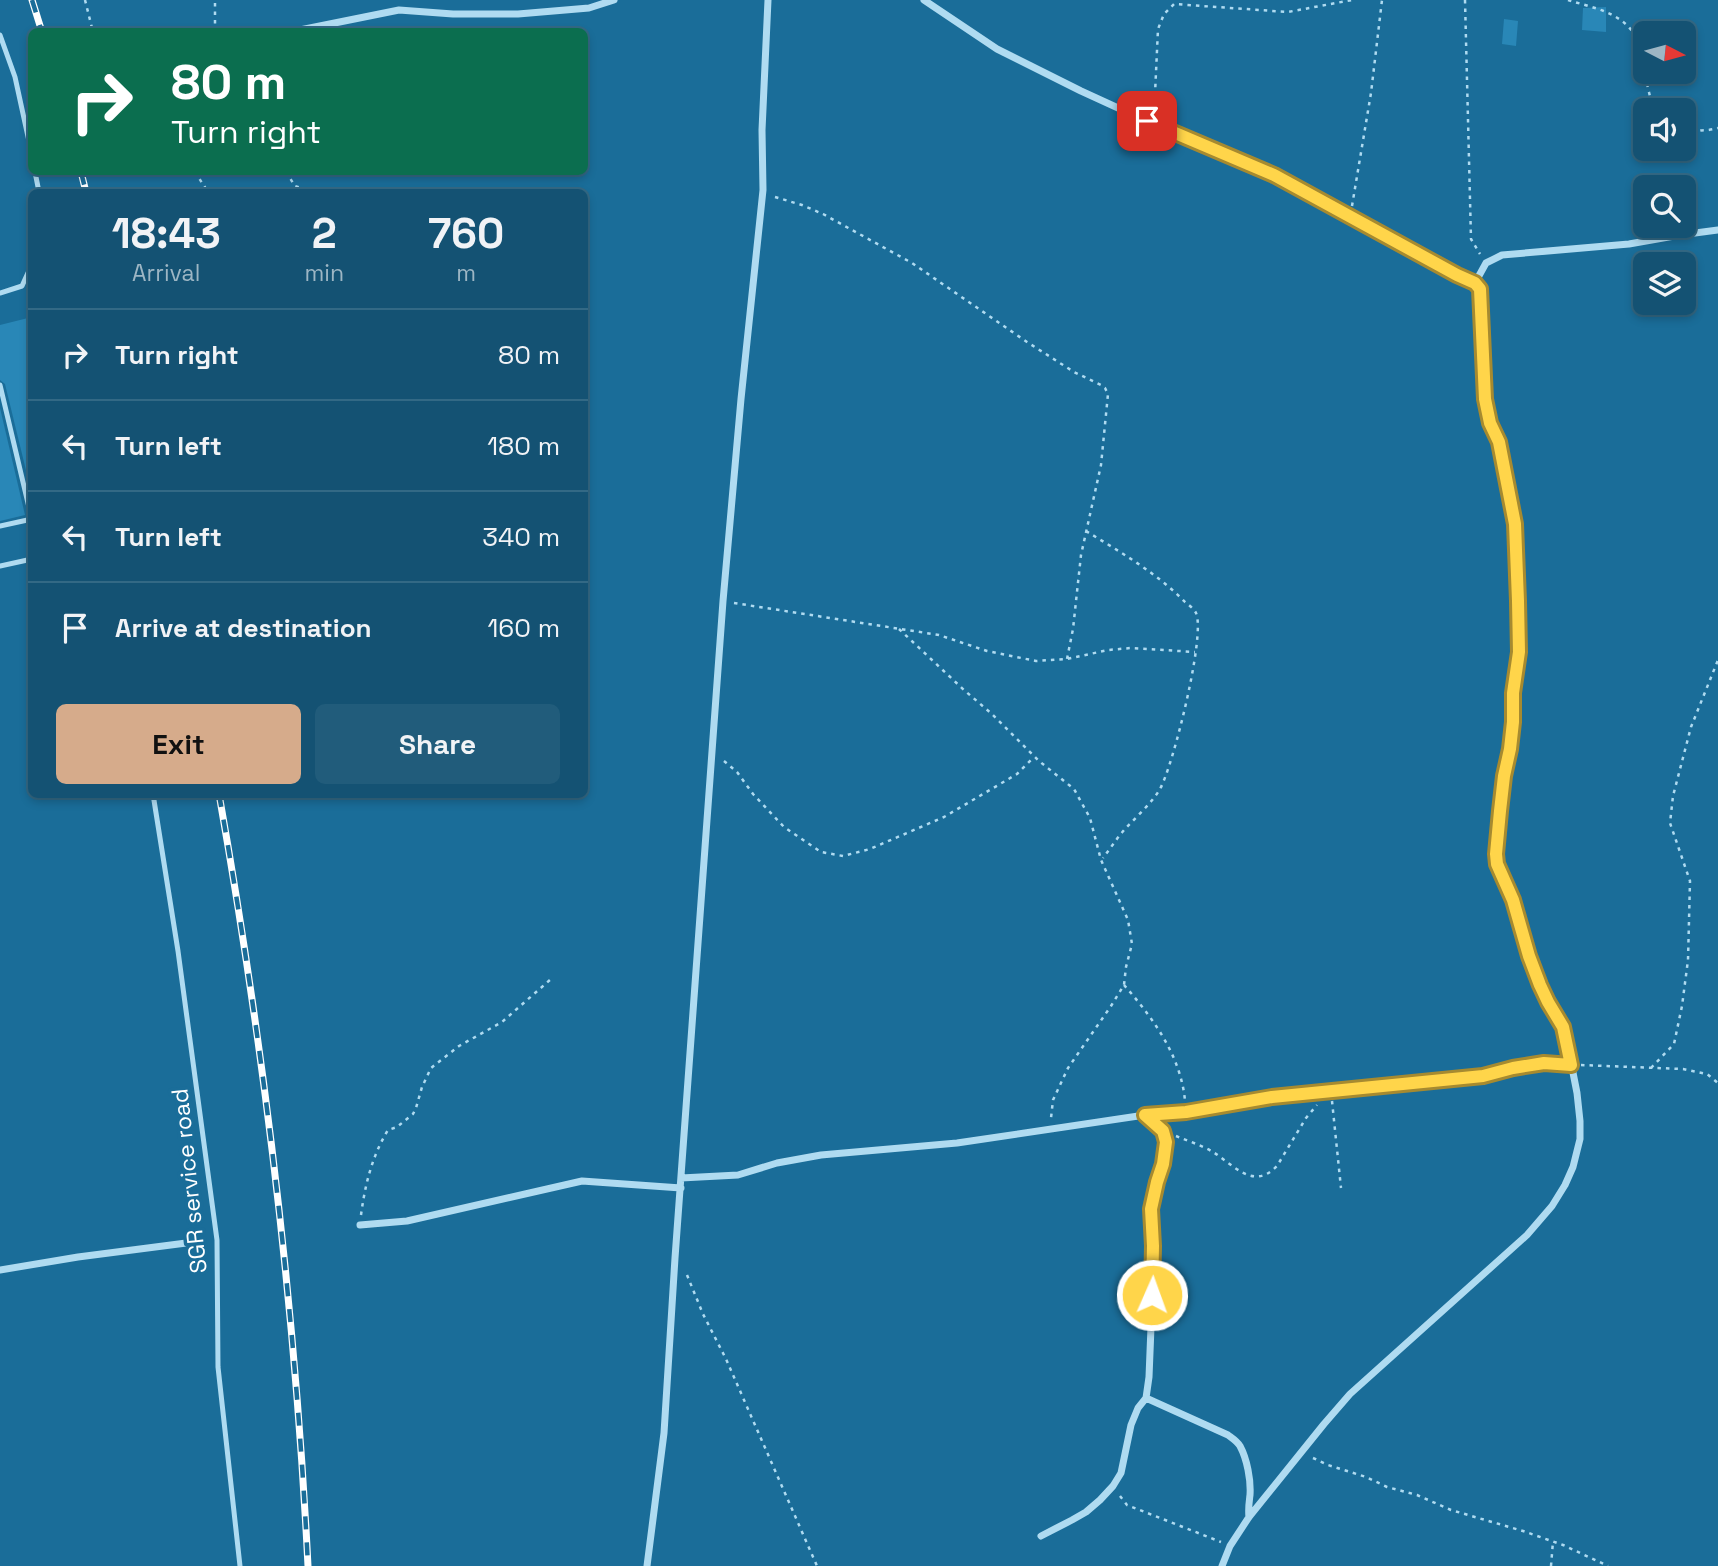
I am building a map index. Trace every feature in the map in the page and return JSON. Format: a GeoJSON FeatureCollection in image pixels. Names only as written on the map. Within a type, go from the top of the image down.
{"type":"FeatureCollection","features":[{"type":"Feature","properties":{"kind":"street"},"geometry":{"type":"LineString","coordinates":[[310,28],[399,10],[453,14],[518,14],[589,8],[614,0]]}},
{"type":"Feature","properties":{"kind":"street"},"geometry":{"type":"LineString","coordinates":[[647,1566],[664,1433],[723,601],[763,193],[762,130],[768,0]]}},
{"type":"Feature","properties":{"kind":"street"},"geometry":{"type":"LineString","coordinates":[[924,0],[997,49],[1081,91],[1274,175],[1475,283],[1480,289],[1485,399],[1490,423],[1499,442],[1515,524],[1519,652],[1513,693],[1510,749],[1501,802],[1497,864],[1513,900],[1540,985],[1563,1027],[1579,1110],[1580,1139],[1573,1167],[1560,1195],[1527,1235],[1350,1394],[1249,1517],[1230,1546],[1222,1566]]}},
{"type":"Feature","properties":{"kind":"street"},"geometry":{"type":"LineString","coordinates":[[1475,283],[1486,263],[1502,255],[1629,244],[1718,230]]}},
{"type":"Feature","properties":{"kind":"street"},"geometry":{"type":"LineString","coordinates":[[681,1178],[738,1175],[777,1163],[821,1155],[957,1143],[1145,1115],[1186,1112],[1272,1097],[1483,1076],[1544,1063],[1571,1065]]}},
{"type":"Feature","properties":{"kind":"street"},"geometry":{"type":"LineString","coordinates":[[1041,1536],[1086,1512],[1115,1483],[1121,1473],[1131,1425],[1138,1408],[1146,1398],[1153,1277],[1151,1209],[1166,1142],[1163,1131],[1145,1115]]}},
{"type":"Feature","properties":{"kind":"street"},"geometry":{"type":"LineString","coordinates":[[360,1225],[407,1220],[582,1181],[681,1188]]}},
{"type":"Feature","properties":{"kind":"street"},"geometry":{"type":"LineString","coordinates":[[0,1270],[78,1256],[194,1242]]}},
{"type":"Feature","properties":{"kind":"street"},"geometry":{"type":"LineString","coordinates":[[1146,1398],[1239,1443],[1249,1477],[1249,1517]]}},
{"type":"Feature","properties":{"kind":"lane"},"geometry":{"type":"LineString","coordinates":[[0,35],[15,77],[28,137]]}},
{"type":"Feature","properties":{"kind":"lane"},"geometry":{"type":"LineString","coordinates":[[0,293],[22,286],[28,273]]}},
{"type":"Feature","properties":{"kind":"lane"},"geometry":{"type":"LineString","coordinates":[[0,385],[28,507]]}},
{"type":"Feature","properties":{"kind":"lane"},"geometry":{"type":"LineString","coordinates":[[0,526],[28,521]]}},
{"type":"Feature","properties":{"kind":"lane"},"geometry":{"type":"LineString","coordinates":[[0,566],[28,560]]}},
{"type":"Feature","properties":{"kind":"lane","name":"SGR service road"},"geometry":{"type":"LineString","coordinates":[[154,798],[218,1240],[218,1367],[240,1566]]}},
{"type":"Feature","properties":{"kind":"path"},"geometry":{"type":"LineString","coordinates":[[85,0],[92,28]]}},
{"type":"Feature","properties":{"kind":"path"},"geometry":{"type":"LineString","coordinates":[[215,0],[215,28]]}},
{"type":"Feature","properties":{"kind":"path"},"geometry":{"type":"LineString","coordinates":[[1147,121],[1155,94],[1158,29],[1164,14],[1174,4],[1288,12],[1352,0]]}},
{"type":"Feature","properties":{"kind":"path"},"geometry":{"type":"LineString","coordinates":[[1351,216],[1371,93],[1382,0]]}},
{"type":"Feature","properties":{"kind":"path"},"geometry":{"type":"LineString","coordinates":[[1464,0],[1471,239],[1486,263]]}},
{"type":"Feature","properties":{"kind":"path"},"geometry":{"type":"LineString","coordinates":[[1568,0],[1620,18],[1631,28],[1636,37],[1650,98]]}},
{"type":"Feature","properties":{"kind":"path"},"geometry":{"type":"LineString","coordinates":[[1696,130],[1718,128]]}},
{"type":"Feature","properties":{"kind":"path"},"geometry":{"type":"LineString","coordinates":[[288,175],[295,186],[304,189]]}},
{"type":"Feature","properties":{"kind":"path"},"geometry":{"type":"LineString","coordinates":[[763,193],[823,214],[912,263],[1027,342],[1105,388],[1108,394],[1101,465],[1086,531],[1067,659]]}},
{"type":"Feature","properties":{"kind":"path"},"geometry":{"type":"LineString","coordinates":[[1086,531],[1178,595],[1196,613],[1199,631],[1185,709],[1170,768],[1160,790],[1101,860]]}},
{"type":"Feature","properties":{"kind":"path"},"geometry":{"type":"LineString","coordinates":[[723,601],[939,635],[987,651],[1036,662],[1131,648],[1195,652]]}},
{"type":"Feature","properties":{"kind":"path"},"geometry":{"type":"LineString","coordinates":[[899,629],[992,714],[1034,757],[1074,789],[1090,818],[1101,860],[1128,920],[1132,944],[1124,985],[1068,1068],[1053,1100],[1050,1128]]}},
{"type":"Feature","properties":{"kind":"path"},"geometry":{"type":"LineString","coordinates":[[1651,1068],[1674,1044],[1688,960],[1690,881],[1670,824],[1673,796],[1691,727],[1718,660]]}},
{"type":"Feature","properties":{"kind":"path"},"geometry":{"type":"LineString","coordinates":[[712,752],[737,772],[753,794],[784,827],[821,852],[843,856],[870,849],[944,817],[1017,774],[1034,757]]}},
{"type":"Feature","properties":{"kind":"path"},"geometry":{"type":"LineString","coordinates":[[360,1225],[368,1177],[381,1141],[388,1130],[397,1128],[413,1114],[431,1068],[459,1046],[502,1022],[551,979]]}},
{"type":"Feature","properties":{"kind":"path"},"geometry":{"type":"LineString","coordinates":[[1124,985],[1154,1023],[1176,1062],[1186,1112]]}},
{"type":"Feature","properties":{"kind":"path"},"geometry":{"type":"LineString","coordinates":[[1571,1065],[1697,1071],[1707,1074],[1718,1083]]}},
{"type":"Feature","properties":{"kind":"path"},"geometry":{"type":"LineString","coordinates":[[1163,1131],[1204,1147],[1242,1173],[1258,1177],[1271,1172],[1277,1166],[1306,1118],[1316,1106],[1331,1097],[1340,1188]]}},
{"type":"Feature","properties":{"kind":"path"},"geometry":{"type":"LineString","coordinates":[[675,1258],[690,1280],[817,1566]]}},
{"type":"Feature","properties":{"kind":"path"},"geometry":{"type":"LineString","coordinates":[[1302,1452],[1328,1465],[1387,1487],[1417,1494],[1451,1510],[1553,1541],[1608,1566]]}},
{"type":"Feature","properties":{"kind":"path"},"geometry":{"type":"LineString","coordinates":[[1115,1483],[1127,1505],[1230,1546]]}},
{"type":"Feature","properties":{"kind":"path"},"geometry":{"type":"LineString","coordinates":[[1551,1566],[1553,1541]]}},
{"type":"Feature","properties":{"kind":"building"},"geometry":{"type":"Polygon","coordinates":[[[1606,7],[1606,32],[1582,30],[1583,8],[1606,7]]]}},
{"type":"Feature","properties":{"kind":"building"},"geometry":{"type":"Polygon","coordinates":[[[1504,19],[1518,21],[1516,46],[1502,44],[1504,19]]]}},
{"type":"Feature","properties":{"kind":"building"},"geometry":{"type":"Polygon","coordinates":[[[28,318],[28,479],[5,384],[0,380],[0,325],[28,318]]]}},
{"type":"Feature","properties":{"kind":"building"},"geometry":{"type":"Polygon","coordinates":[[[0,408],[25,515],[0,521],[0,408]]]}},
{"type":"Feature","properties":{"kind":"railway"},"geometry":{"type":"LineString","coordinates":[[32,0],[41,28]]}},
{"type":"Feature","properties":{"kind":"railway"},"geometry":{"type":"LineString","coordinates":[[82,175],[85,189]]}},
{"type":"Feature","properties":{"kind":"railway"},"geometry":{"type":"LineString","coordinates":[[220,798],[250,986],[276,1179],[295,1372],[308,1566]]}},
{"type":"Feature","properties":{"kind":"route"},"geometry":{"type":"LineString","coordinates":[[1147,121],[1274,175],[1475,283],[1480,289],[1485,399],[1490,423],[1499,442],[1515,524],[1518,601],[1519,652],[1513,693],[1510,749],[1500,811],[1497,864],[1513,900],[1540,985],[1565,1032],[1571,1065],[1544,1063],[1483,1076],[1331,1090],[1186,1112],[1145,1115],[1163,1131],[1166,1142],[1151,1209],[1152,1295]]}}]}
